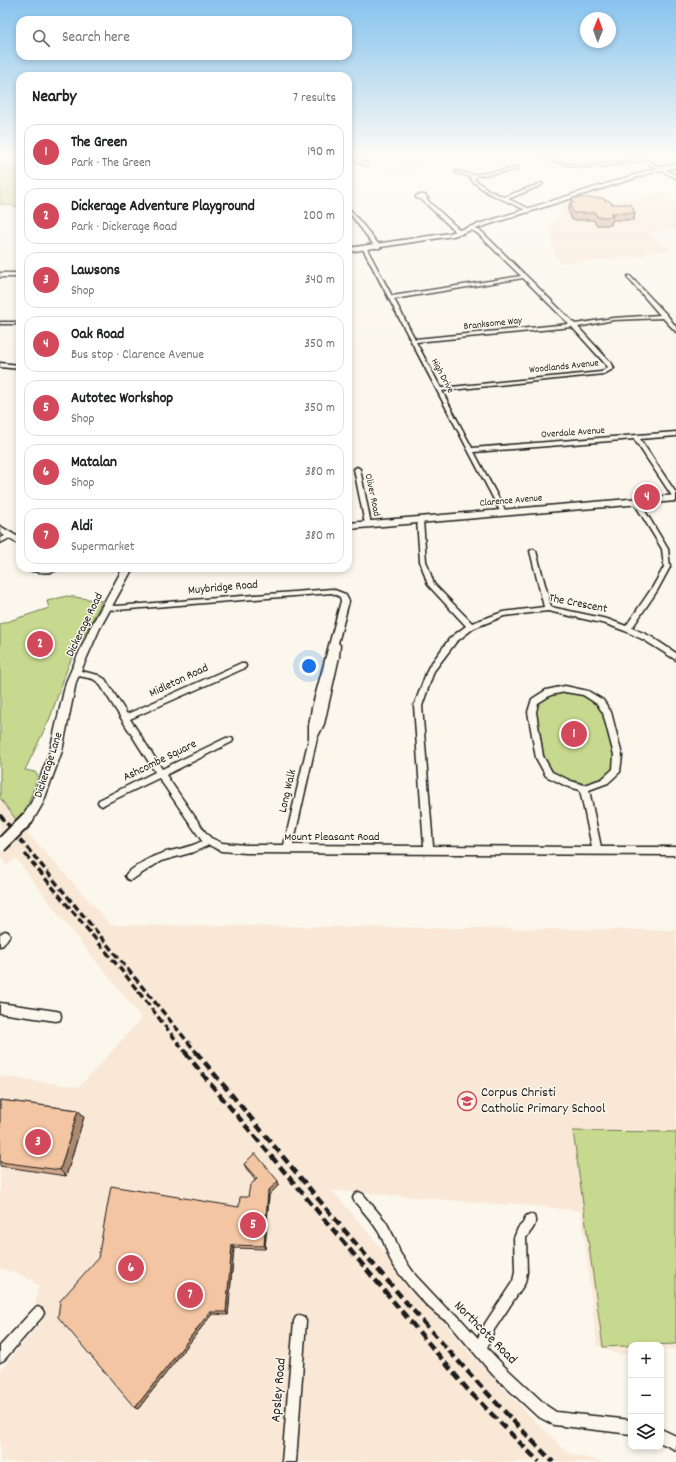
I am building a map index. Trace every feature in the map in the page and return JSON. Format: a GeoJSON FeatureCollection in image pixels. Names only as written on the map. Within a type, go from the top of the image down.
{"type":"FeatureCollection","features":[{"type":"Feature","properties":{"kind":"main road"},"geometry":{"type":"LineString","coordinates":[[352,250],[442,237],[460,233],[488,223]]}},
{"type":"Feature","properties":{"kind":"main road"},"geometry":{"type":"LineString","coordinates":[[0,275],[16,275]]}},
{"type":"Feature","properties":{"kind":"street"},"geometry":{"type":"LineString","coordinates":[[360,223],[378,247]]}},
{"type":"Feature","properties":{"kind":"street"},"geometry":{"type":"LineString","coordinates":[[449,223],[460,233]]}},
{"type":"Feature","properties":{"kind":"street","name":"Woodlands Avenue"},"geometry":{"type":"LineString","coordinates":[[440,390],[602,373],[611,368],[574,326],[479,232],[473,228]]}},
{"type":"Feature","properties":{"kind":"street","name":"High Drive"},"geometry":{"type":"LineString","coordinates":[[365,249],[503,512]]}},
{"type":"Feature","properties":{"kind":"street"},"geometry":{"type":"LineString","coordinates":[[391,298],[523,277]]}},
{"type":"Feature","properties":{"kind":"street"},"geometry":{"type":"LineString","coordinates":[[630,277],[676,330]]}},
{"type":"Feature","properties":{"kind":"street","name":"Branksome Way"},"geometry":{"type":"LineString","coordinates":[[414,342],[574,326],[613,319],[665,316]]}},
{"type":"Feature","properties":{"kind":"street"},"geometry":{"type":"LineString","coordinates":[[0,323],[16,323]]}},
{"type":"Feature","properties":{"kind":"street"},"geometry":{"type":"LineString","coordinates":[[0,364],[16,367]]}},
{"type":"Feature","properties":{"kind":"street","name":"Overdale Avenue"},"geometry":{"type":"LineString","coordinates":[[471,450],[676,434]]}},
{"type":"Feature","properties":{"kind":"street"},"geometry":{"type":"LineString","coordinates":[[636,437],[676,498]]}},
{"type":"Feature","properties":{"kind":"street","name":"Oliver Road"},"geometry":{"type":"LineString","coordinates":[[357,469],[368,524]]}},
{"type":"Feature","properties":{"kind":"street","name":"Clarence Avenue"},"geometry":{"type":"LineString","coordinates":[[352,526],[676,498]]}},
{"type":"Feature","properties":{"kind":"street"},"geometry":{"type":"LineString","coordinates":[[628,629],[667,567],[665,549],[636,501]]}},
{"type":"Feature","properties":{"kind":"street"},"geometry":{"type":"LineString","coordinates":[[420,520],[423,561],[431,585],[471,626]]}},
{"type":"Feature","properties":{"kind":"street"},"geometry":{"type":"LineString","coordinates":[[0,530],[16,538]]}},
{"type":"Feature","properties":{"kind":"street"},"geometry":{"type":"LineString","coordinates":[[0,541],[16,539]]}},
{"type":"Feature","properties":{"kind":"street"},"geometry":{"type":"LineString","coordinates":[[533,550],[548,609]]}},
{"type":"Feature","properties":{"kind":"street","name":"Dickerage Road"},"geometry":{"type":"LineString","coordinates":[[77,673],[87,646],[126,572]]}},
{"type":"Feature","properties":{"kind":"street","name":"Muybridge Road"},"geometry":{"type":"LineString","coordinates":[[108,607],[117,608],[332,591],[340,593]]}},
{"type":"Feature","properties":{"kind":"street","name":"Long Walk"},"geometry":{"type":"LineString","coordinates":[[288,848],[313,738],[320,724],[336,657],[337,634],[345,601],[344,597],[340,593]]}},
{"type":"Feature","properties":{"kind":"street","name":"The Crescent"},"geometry":{"type":"LineString","coordinates":[[429,849],[418,706],[431,670],[453,640],[471,626],[503,614],[548,609],[597,619],[628,629],[647,638],[676,657]]}},
{"type":"Feature","properties":{"kind":"street","name":"Midleton Road"},"geometry":{"type":"LineString","coordinates":[[126,718],[242,666]]}},
{"type":"Feature","properties":{"kind":"street","name":"Mount Pleasant Road"},"geometry":{"type":"LineString","coordinates":[[77,673],[95,677],[102,681],[160,774],[199,831],[208,841],[215,845],[226,848],[676,851]]}},
{"type":"Feature","properties":{"kind":"street","name":"Dickerage Lane"},"geometry":{"type":"LineString","coordinates":[[0,846],[28,818],[38,803],[56,751],[68,689],[77,673]]}},
{"type":"Feature","properties":{"kind":"street"},"geometry":{"type":"LineString","coordinates":[[565,689],[585,693],[600,702],[607,712],[618,755],[617,770],[605,781],[584,788],[569,784],[549,774],[539,756],[532,712],[535,700],[549,692],[565,689]]}},
{"type":"Feature","properties":{"kind":"street","name":"Ashcombe Square"},"geometry":{"type":"LineString","coordinates":[[102,802],[229,740]]}},
{"type":"Feature","properties":{"kind":"street"},"geometry":{"type":"LineString","coordinates":[[584,788],[596,850]]}},
{"type":"Feature","properties":{"kind":"street"},"geometry":{"type":"LineString","coordinates":[[130,876],[154,860],[174,853],[195,849],[208,841]]}},
{"type":"Feature","properties":{"kind":"street"},"geometry":{"type":"LineString","coordinates":[[0,1008],[56,1016]]}},
{"type":"Feature","properties":{"kind":"street","name":"Northcote Road"},"geometry":{"type":"LineString","coordinates":[[358,1198],[382,1226],[391,1243],[395,1256],[412,1280],[443,1313],[452,1318],[498,1370],[542,1411],[554,1418],[628,1427]]}},
{"type":"Feature","properties":{"kind":"street"},"geometry":{"type":"LineString","coordinates":[[480,1349],[490,1326],[519,1283],[521,1272],[520,1238],[522,1232],[528,1227],[530,1220]]}},
{"type":"Feature","properties":{"kind":"street"},"geometry":{"type":"LineString","coordinates":[[0,1356],[38,1313]]}},
{"type":"Feature","properties":{"kind":"street","name":"Apsley Road"},"geometry":{"type":"LineString","coordinates":[[289,1462],[300,1321]]}},
{"type":"Feature","properties":{"kind":"street"},"geometry":{"type":"LineString","coordinates":[[664,1437],[676,1443]]}},
{"type":"Feature","properties":{"kind":"shaded area"},"geometry":{"type":"Polygon","coordinates":[[[553,223],[676,223],[676,229],[649,232],[671,251],[643,253],[645,256],[561,263],[556,256],[550,232],[553,223]]]}},
{"type":"Feature","properties":{"kind":"shaded area"},"geometry":{"type":"Polygon","coordinates":[[[0,798],[17,821],[111,925],[676,930],[676,1349],[664,1351],[664,1342],[628,1342],[628,1354],[619,1355],[597,1345],[581,1211],[507,1203],[507,1205],[332,1190],[471,1354],[533,1419],[568,1453],[603,1462],[0,1462],[0,1371],[44,1318],[35,1308],[38,1285],[22,1275],[0,1268],[0,1076],[79,1087],[142,1018],[62,919],[16,858],[7,865],[0,856],[0,798]]]}},
{"type":"Feature","properties":{"kind":"green space"},"geometry":{"type":"Polygon","coordinates":[[[67,596],[102,601],[68,666],[50,718],[25,770],[35,772],[38,776],[26,810],[17,821],[0,798],[0,624],[49,608],[47,601],[67,596]]]}},
{"type":"Feature","properties":{"kind":"green space"},"geometry":{"type":"Polygon","coordinates":[[[565,689],[585,693],[607,712],[617,770],[605,781],[584,788],[549,774],[539,756],[535,701],[565,689]]]}},
{"type":"Feature","properties":{"kind":"green space"},"geometry":{"type":"Polygon","coordinates":[[[573,1131],[676,1132],[676,1344],[664,1344],[664,1342],[628,1342],[628,1346],[603,1347],[573,1131]]]}},
{"type":"Feature","properties":{"kind":"building"},"geometry":{"type":"Polygon","coordinates":[[[0,1100],[78,1110],[60,1170],[0,1162],[0,1100]]]}},
{"type":"Feature","properties":{"kind":"building"},"geometry":{"type":"Polygon","coordinates":[[[255,1153],[278,1181],[268,1191],[264,1246],[232,1245],[226,1312],[210,1312],[135,1408],[58,1317],[60,1301],[98,1258],[111,1186],[239,1207],[240,1197],[248,1197],[250,1185],[257,1179],[244,1164],[255,1153]]]}},
{"type":"Feature","properties":{"kind":"railway"},"geometry":{"type":"LineString","coordinates":[[0,815],[197,1053]]}},
{"type":"Feature","properties":{"kind":"railway"},"geometry":{"type":"LineString","coordinates":[[25,854],[127,977],[186,1053]]}},
{"type":"Feature","properties":{"kind":"railway"},"geometry":{"type":"LineString","coordinates":[[185,1052],[468,1390],[539,1462]]}},
{"type":"Feature","properties":{"kind":"railway"},"geometry":{"type":"LineString","coordinates":[[196,1052],[370,1261],[460,1363],[553,1462]]}},
{"type":"Feature","properties":{"kind":"place","name":"Oak Road"},"geometry":{"type":"Point","coordinates":[647,497]}},
{"type":"Feature","properties":{"kind":"place","name":"Dickerage Adventure Playground"},"geometry":{"type":"Point","coordinates":[40,644]}},
{"type":"Feature","properties":{"kind":"place","name":"The Green"},"geometry":{"type":"Point","coordinates":[574,734]}},
{"type":"Feature","properties":{"kind":"place","name":"Corpus Christi Catholic Primary School"},"geometry":{"type":"Point","coordinates":[467,1101]}},
{"type":"Feature","properties":{"kind":"place","name":"Lawsons"},"geometry":{"type":"Point","coordinates":[38,1142]}},
{"type":"Feature","properties":{"kind":"place","name":"Autotec Workshop"},"geometry":{"type":"Point","coordinates":[253,1225]}},
{"type":"Feature","properties":{"kind":"place","name":"Matalan"},"geometry":{"type":"Point","coordinates":[131,1268]}},
{"type":"Feature","properties":{"kind":"place","name":"Aldi"},"geometry":{"type":"Point","coordinates":[190,1295]}}]}
